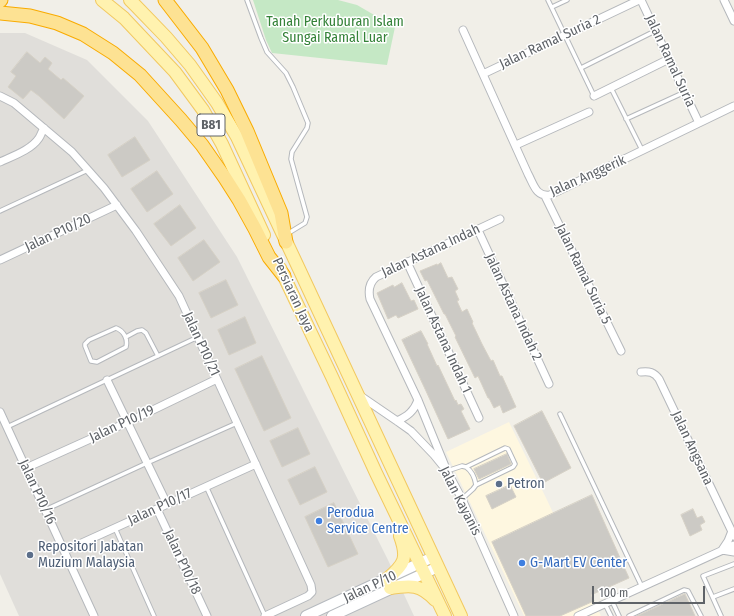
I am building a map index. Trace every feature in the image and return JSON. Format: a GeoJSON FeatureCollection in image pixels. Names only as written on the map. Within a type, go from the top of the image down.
{"type":"FeatureCollection","features":[{"type":"Feature","properties":{"kind":"highway"},"geometry":{"type":"LineString","coordinates":[[165,0],[202,48],[227,90],[281,213],[285,239]]}},
{"type":"Feature","properties":{"kind":"highway"},"geometry":{"type":"LineString","coordinates":[[0,13],[30,16],[57,23],[84,34],[113,53],[140,75],[202,145],[225,178],[255,229],[269,257],[284,276]]}},
{"type":"Feature","properties":{"kind":"main road","name":"Persiaran Jaya"},"geometry":{"type":"LineString","coordinates":[[102,0],[124,18],[175,72],[203,110],[222,144],[376,473],[443,612]]}},
{"type":"Feature","properties":{"kind":"main road","name":"Persiaran Jaya"},"geometry":{"type":"LineString","coordinates":[[130,0],[185,59],[217,103],[237,138],[461,616]]}},
{"type":"Feature","properties":{"kind":"main road"},"geometry":{"type":"LineString","coordinates":[[376,473],[404,547],[405,557],[402,565],[395,572],[389,584],[420,588],[426,591],[443,612]]}},
{"type":"Feature","properties":{"kind":"street","name":"Jalan Ramal Suria"},"geometry":{"type":"LineString","coordinates":[[640,0],[699,123]]}},
{"type":"Feature","properties":{"kind":"street","name":"Jalan Ramal Suria 2"},"geometry":{"type":"LineString","coordinates":[[483,74],[640,0]]}},
{"type":"Feature","properties":{"kind":"street"},"geometry":{"type":"LineString","coordinates":[[724,0],[734,21]]}},
{"type":"Feature","properties":{"kind":"street","name":"Jalan Anggerik"},"geometry":{"type":"LineString","coordinates":[[463,30],[536,190],[545,196],[642,152],[734,106]]}},
{"type":"Feature","properties":{"kind":"street"},"geometry":{"type":"LineString","coordinates":[[594,96],[669,59]]}},
{"type":"Feature","properties":{"kind":"street","name":"Jalan P10/21"},"geometry":{"type":"LineString","coordinates":[[0,96],[14,103],[72,152],[104,188],[136,231],[178,296],[311,585],[312,592],[308,596],[265,616]]}},
{"type":"Feature","properties":{"kind":"street"},"geometry":{"type":"LineString","coordinates":[[516,145],[589,112]]}},
{"type":"Feature","properties":{"kind":"street"},"geometry":{"type":"LineString","coordinates":[[0,162],[31,146],[39,138],[44,128]]}},
{"type":"Feature","properties":{"kind":"street","name":"Jalan Ramal Suria 5"},"geometry":{"type":"LineString","coordinates":[[545,196],[621,351]]}},
{"type":"Feature","properties":{"kind":"street","name":"Jalan P10/20"},"geometry":{"type":"LineString","coordinates":[[0,260],[117,206]]}},
{"type":"Feature","properties":{"kind":"street","name":"Jalan Astana Indah"},"geometry":{"type":"LineString","coordinates":[[447,471],[418,400],[370,299],[369,288],[376,277],[500,219]]}},
{"type":"Feature","properties":{"kind":"street","name":"Jalan Astana Indah 2"},"geometry":{"type":"LineString","coordinates":[[478,230],[549,384]]}},
{"type":"Feature","properties":{"kind":"street","name":"Jalan Astana Indah 1"},"geometry":{"type":"LineString","coordinates":[[407,262],[479,418]]}},
{"type":"Feature","properties":{"kind":"street","name":"Jalan Angsana"},"geometry":{"type":"LineString","coordinates":[[641,372],[651,372],[656,374],[659,379],[733,533]]}},
{"type":"Feature","properties":{"kind":"street","name":"Jalan P10/19"},"geometry":{"type":"LineString","coordinates":[[26,468],[128,422],[217,379]]}},
{"type":"Feature","properties":{"kind":"street"},"geometry":{"type":"LineString","coordinates":[[108,380],[166,504]]}},
{"type":"Feature","properties":{"kind":"street","name":"Jalan Kayanis"},"geometry":{"type":"LineString","coordinates":[[358,394],[411,431],[447,471],[462,499],[514,616]]}},
{"type":"Feature","properties":{"kind":"street"},"geometry":{"type":"LineString","coordinates":[[397,421],[411,412],[418,400]]}},
{"type":"Feature","properties":{"kind":"street","name":"Jalan P10/16"},"geometry":{"type":"LineString","coordinates":[[0,412],[94,616]]}},
{"type":"Feature","properties":{"kind":"street","name":"Jalan P10/17"},"geometry":{"type":"LineString","coordinates":[[64,551],[256,464]]}},
{"type":"Feature","properties":{"kind":"street","name":"Jalan P10/18"},"geometry":{"type":"LineString","coordinates":[[157,509],[207,616]]}},
{"type":"Feature","properties":{"kind":"street"},"geometry":{"type":"LineString","coordinates":[[722,550],[733,533]]}},
{"type":"Feature","properties":{"kind":"street"},"geometry":{"type":"LineString","coordinates":[[578,616],[734,545]]}},
{"type":"Feature","properties":{"kind":"street"},"geometry":{"type":"LineString","coordinates":[[722,550],[734,552]]}},
{"type":"Feature","properties":{"kind":"street","name":"Jalan P/10"},"geometry":{"type":"LineString","coordinates":[[332,616],[389,584],[436,562]]}},
{"type":"Feature","properties":{"kind":"street","name":"Jalan P/10"},"geometry":{"type":"LineString","coordinates":[[306,616],[389,584]]}},
{"type":"Feature","properties":{"kind":"lane"},"geometry":{"type":"LineString","coordinates":[[247,0],[260,38],[267,52],[286,73],[308,123],[307,128],[292,152],[291,159],[308,217],[305,223],[285,239]]}},
{"type":"Feature","properties":{"kind":"lane"},"geometry":{"type":"LineString","coordinates":[[548,0],[594,96]]}},
{"type":"Feature","properties":{"kind":"lane"},"geometry":{"type":"LineString","coordinates":[[552,7],[567,0]]}},
{"type":"Feature","properties":{"kind":"lane"},"geometry":{"type":"LineString","coordinates":[[581,68],[656,31]]}},
{"type":"Feature","properties":{"kind":"lane"},"geometry":{"type":"LineString","coordinates":[[611,87],[642,152]]}},
{"type":"Feature","properties":{"kind":"lane"},"geometry":{"type":"LineString","coordinates":[[626,120],[685,92]]}},
{"type":"Feature","properties":{"kind":"lane"},"geometry":{"type":"LineString","coordinates":[[0,211],[88,170]]}},
{"type":"Feature","properties":{"kind":"lane"},"geometry":{"type":"LineString","coordinates":[[116,328],[126,337],[126,347],[97,362],[91,361],[85,346],[89,340],[116,328]]}},
{"type":"Feature","properties":{"kind":"lane"},"geometry":{"type":"LineString","coordinates":[[126,337],[142,330],[146,333],[158,356]]}},
{"type":"Feature","properties":{"kind":"lane"},"geometry":{"type":"LineString","coordinates":[[7,427],[198,337]]}},
{"type":"Feature","properties":{"kind":"lane"},"geometry":{"type":"LineString","coordinates":[[560,414],[642,587]]}},
{"type":"Feature","properties":{"kind":"lane"},"geometry":{"type":"LineString","coordinates":[[45,510],[237,423]]}},
{"type":"Feature","properties":{"kind":"lane"},"geometry":{"type":"LineString","coordinates":[[447,471],[462,466],[466,467],[505,448],[508,449],[515,464],[513,468],[476,485],[462,499]]}},
{"type":"Feature","properties":{"kind":"lane"},"geometry":{"type":"LineString","coordinates":[[466,467],[473,475],[476,485]]}},
{"type":"Feature","properties":{"kind":"lane"},"geometry":{"type":"LineString","coordinates":[[206,486],[265,616]]}},
{"type":"Feature","properties":{"kind":"lane"},"geometry":{"type":"LineString","coordinates":[[114,528],[154,616]]}},
{"type":"Feature","properties":{"kind":"lane"},"geometry":{"type":"LineString","coordinates":[[721,616],[703,576],[734,564]]}},
{"type":"Feature","properties":{"kind":"lane"},"geometry":{"type":"LineString","coordinates":[[713,597],[734,589]]}},
{"type":"Feature","properties":{"kind":"lane"},"geometry":{"type":"LineString","coordinates":[[629,616],[684,590],[688,591],[700,616]]}},
{"type":"Feature","properties":{"kind":"lane"},"geometry":{"type":"LineString","coordinates":[[609,603],[611,616]]}},
{"type":"Feature","properties":{"kind":"lane"},"geometry":{"type":"LineString","coordinates":[[609,603],[619,616]]}},
{"type":"Feature","properties":{"kind":"shaded area"},"geometry":{"type":"Polygon","coordinates":[[[0,33],[25,33],[87,60],[148,121],[237,257],[388,560],[414,616],[19,616],[0,574],[0,33]]]}},
{"type":"Feature","properties":{"kind":"shaded area"},"geometry":{"type":"Polygon","coordinates":[[[509,422],[601,616],[524,616],[446,452],[509,422]]]}},
{"type":"Feature","properties":{"kind":"green space","name":"Tanah Perkuburan Islam Sungai Ramal Luar"},"geometry":{"type":"Polygon","coordinates":[[[253,0],[338,0],[357,5],[395,27],[387,65],[272,53],[266,40],[253,0]]]}},
{"type":"Feature","properties":{"kind":"building"},"geometry":{"type":"Polygon","coordinates":[[[27,52],[40,63],[45,57],[52,63],[48,69],[61,80],[63,78],[84,96],[64,119],[31,90],[23,99],[8,87],[16,76],[11,72],[27,52]]]}},
{"type":"Feature","properties":{"kind":"building"},"geometry":{"type":"Polygon","coordinates":[[[135,137],[150,160],[122,177],[108,155],[135,137]]]}},
{"type":"Feature","properties":{"kind":"building"},"geometry":{"type":"Polygon","coordinates":[[[157,171],[173,194],[147,212],[131,189],[157,171]]]}},
{"type":"Feature","properties":{"kind":"building"},"geometry":{"type":"Polygon","coordinates":[[[180,205],[196,228],[171,246],[154,224],[180,205]]]}},
{"type":"Feature","properties":{"kind":"building"},"geometry":{"type":"Polygon","coordinates":[[[204,240],[220,262],[193,281],[178,258],[204,240]]]}},
{"type":"Feature","properties":{"kind":"building"},"geometry":{"type":"Polygon","coordinates":[[[441,263],[448,278],[452,277],[458,289],[455,291],[459,300],[457,301],[462,312],[467,309],[482,344],[491,361],[493,360],[500,376],[502,376],[516,407],[503,413],[500,405],[494,408],[478,376],[475,378],[445,314],[427,280],[425,281],[420,271],[441,263]]]}},
{"type":"Feature","properties":{"kind":"building"},"geometry":{"type":"Polygon","coordinates":[[[226,280],[238,305],[211,318],[199,293],[226,280]]]}},
{"type":"Feature","properties":{"kind":"building"},"geometry":{"type":"Polygon","coordinates":[[[402,283],[411,301],[414,300],[418,309],[398,318],[396,315],[388,319],[377,293],[393,285],[394,287],[402,283]]]}},
{"type":"Feature","properties":{"kind":"building"},"geometry":{"type":"Polygon","coordinates":[[[245,317],[256,343],[229,355],[218,330],[245,317]]]}},
{"type":"Feature","properties":{"kind":"building"},"geometry":{"type":"Polygon","coordinates":[[[421,331],[455,401],[456,400],[458,405],[461,404],[464,409],[461,411],[470,429],[448,439],[402,340],[421,331]]]}},
{"type":"Feature","properties":{"kind":"building"},"geometry":{"type":"Polygon","coordinates":[[[262,356],[291,418],[264,431],[235,369],[262,356]]]}},
{"type":"Feature","properties":{"kind":"building"},"geometry":{"type":"Polygon","coordinates":[[[542,411],[571,468],[543,483],[514,426],[542,411]]]}},
{"type":"Feature","properties":{"kind":"building"},"geometry":{"type":"Polygon","coordinates":[[[298,428],[310,454],[282,467],[270,441],[298,428]]]}},
{"type":"Feature","properties":{"kind":"building"},"geometry":{"type":"Polygon","coordinates":[[[507,454],[511,464],[479,479],[474,469],[507,454]]]}},
{"type":"Feature","properties":{"kind":"building"},"geometry":{"type":"Polygon","coordinates":[[[315,467],[327,492],[300,505],[288,480],[315,467]]]}},
{"type":"Feature","properties":{"kind":"building"},"geometry":{"type":"Polygon","coordinates":[[[510,485],[516,497],[492,509],[486,496],[510,485]]]}},
{"type":"Feature","properties":{"kind":"building"},"geometry":{"type":"Polygon","coordinates":[[[592,495],[629,578],[591,595],[594,601],[560,616],[526,616],[492,542],[592,495]]]}},
{"type":"Feature","properties":{"kind":"building"},"geometry":{"type":"Polygon","coordinates":[[[334,503],[358,554],[328,567],[305,517],[334,503]]]}},
{"type":"Feature","properties":{"kind":"building"},"geometry":{"type":"Polygon","coordinates":[[[693,509],[697,518],[702,516],[705,522],[700,525],[702,530],[690,536],[681,515],[693,509]]]}},
{"type":"Feature","properties":{"kind":"building"},"geometry":{"type":"Polygon","coordinates":[[[685,594],[695,616],[637,616],[685,594]]]}},
{"type":"Feature","properties":{"kind":"place","name":"Petron"},"geometry":{"type":"Point","coordinates":[499,484]}},
{"type":"Feature","properties":{"kind":"place","name":"Perodua Service Centre"},"geometry":{"type":"Point","coordinates":[319,521]}},
{"type":"Feature","properties":{"kind":"place","name":"Repositori Jabatan Muzium Malaysia"},"geometry":{"type":"Point","coordinates":[30,555]}},
{"type":"Feature","properties":{"kind":"place","name":"G-Mart EV Center"},"geometry":{"type":"Point","coordinates":[522,563]}}]}
